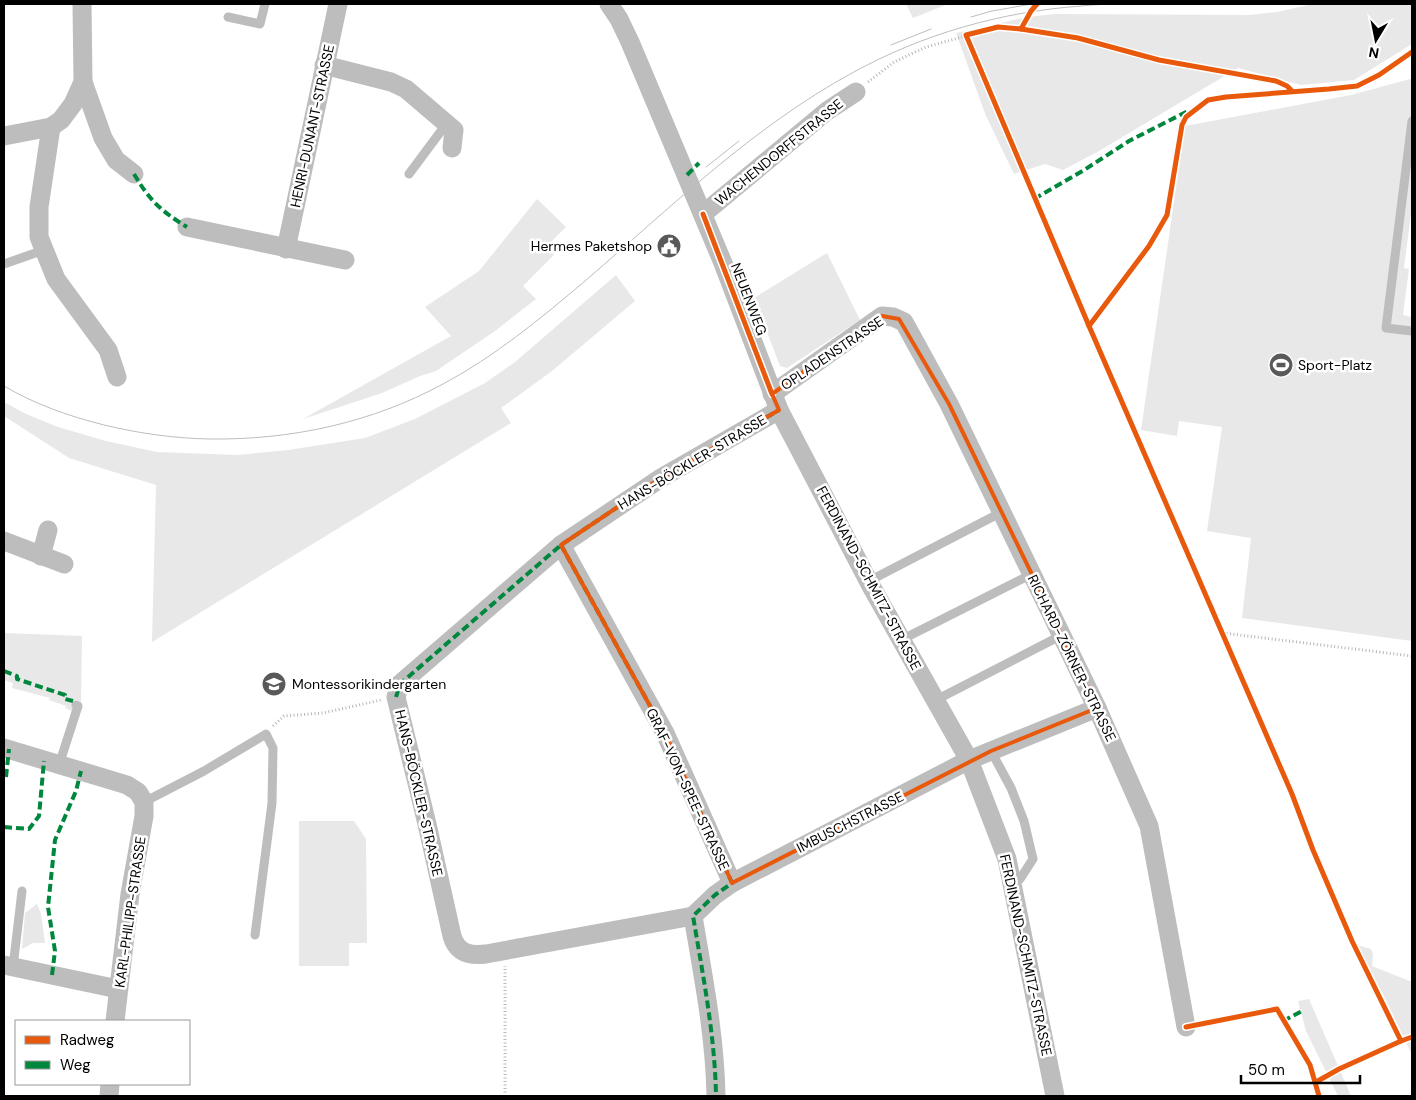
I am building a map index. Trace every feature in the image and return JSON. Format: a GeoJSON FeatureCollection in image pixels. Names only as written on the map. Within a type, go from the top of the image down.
{"type":"FeatureCollection","features":[{"type":"Feature","properties":{"kind":"street"},"geometry":{"type":"LineString","coordinates":[[82,4],[83,82],[103,138],[116,160],[134,174]]}},
{"type":"Feature","properties":{"kind":"street","name":"HENRI-DUNANT-STRASSE"},"geometry":{"type":"LineString","coordinates":[[286,249],[338,4]]}},
{"type":"Feature","properties":{"kind":"street","name":"NEUENWEG"},"geometry":{"type":"LineString","coordinates":[[609,4],[630,42],[703,214],[776,402]]}},
{"type":"Feature","properties":{"kind":"street"},"geometry":{"type":"LineString","coordinates":[[324,65],[391,82],[406,89],[454,130],[452,148]]}},
{"type":"Feature","properties":{"kind":"street"},"geometry":{"type":"LineString","coordinates":[[4,136],[51,128],[61,120],[73,104],[83,82]]}},
{"type":"Feature","properties":{"kind":"street","name":"WACHENDORFFSTRASSE"},"geometry":{"type":"LineString","coordinates":[[703,214],[826,111],[856,92]]}},
{"type":"Feature","properties":{"kind":"street"},"geometry":{"type":"LineString","coordinates":[[51,128],[39,207],[39,237],[56,279],[108,350],[117,377]]}},
{"type":"Feature","properties":{"kind":"street"},"geometry":{"type":"LineString","coordinates":[[187,227],[344,260]]}},
{"type":"Feature","properties":{"kind":"street","name":"OPLADENSTRASSE"},"geometry":{"type":"LineString","coordinates":[[776,402],[882,316],[893,316]]}},
{"type":"Feature","properties":{"kind":"street","name":"RICHARD-ZÖRNER-STRASSE"},"geometry":{"type":"LineString","coordinates":[[893,316],[904,322],[949,404],[1098,708],[1149,826],[1186,1027]]}},
{"type":"Feature","properties":{"kind":"street","name":"HANS-BÖCKLER-STRASSE"},"geometry":{"type":"LineString","coordinates":[[694,916],[486,954],[471,954],[458,949],[454,943],[428,824],[396,697],[400,684],[561,545],[776,402]]}},
{"type":"Feature","properties":{"kind":"street","name":"FERDINAND-SCHMITZ-STRASSE"},"geometry":{"type":"LineString","coordinates":[[776,402],[869,581],[969,760],[1007,859],[1055,1096]]}},
{"type":"Feature","properties":{"kind":"street"},"geometry":{"type":"LineString","coordinates":[[41,556],[48,530]]}},
{"type":"Feature","properties":{"kind":"street"},"geometry":{"type":"LineString","coordinates":[[4,541],[64,564]]}},
{"type":"Feature","properties":{"kind":"street","name":"GRAF-VON-SPEE-STRASSE"},"geometry":{"type":"LineString","coordinates":[[561,545],[665,733],[732,883],[715,895],[694,916]]}},
{"type":"Feature","properties":{"kind":"street"},"geometry":{"type":"LineString","coordinates":[[969,760],[1098,708]]}},
{"type":"Feature","properties":{"kind":"street"},"geometry":{"type":"LineString","coordinates":[[4,748],[127,785],[138,792],[144,802]]}},
{"type":"Feature","properties":{"kind":"street","name":"IMBUSCHSTRASSE"},"geometry":{"type":"LineString","coordinates":[[732,883],[969,760]]}},
{"type":"Feature","properties":{"kind":"street","name":"KARL-PHILIPP-STRASSE"},"geometry":{"type":"LineString","coordinates":[[115,1020],[130,894],[144,816],[144,802]]}},
{"type":"Feature","properties":{"kind":"street"},"geometry":{"type":"LineString","coordinates":[[694,916],[708,1007],[716,1074],[716,1096]]}},
{"type":"Feature","properties":{"kind":"street"},"geometry":{"type":"LineString","coordinates":[[8,966],[118,989]]}},
{"type":"Feature","properties":{"kind":"lane"},"geometry":{"type":"LineString","coordinates":[[228,16],[260,24],[265,4]]}},
{"type":"Feature","properties":{"kind":"lane"},"geometry":{"type":"LineString","coordinates":[[1412,121],[1386,328],[1412,331]]}},
{"type":"Feature","properties":{"kind":"lane"},"geometry":{"type":"LineString","coordinates":[[409,174],[447,123]]}},
{"type":"Feature","properties":{"kind":"lane"},"geometry":{"type":"LineString","coordinates":[[4,264],[44,250]]}},
{"type":"Feature","properties":{"kind":"lane"},"geometry":{"type":"LineString","coordinates":[[869,581],[1002,512]]}},
{"type":"Feature","properties":{"kind":"lane"},"geometry":{"type":"LineString","coordinates":[[902,640],[1032,574]]}},
{"type":"Feature","properties":{"kind":"lane"},"geometry":{"type":"LineString","coordinates":[[936,700],[1062,635]]}},
{"type":"Feature","properties":{"kind":"lane"},"geometry":{"type":"LineString","coordinates":[[59,766],[78,706],[76,705]]}},
{"type":"Feature","properties":{"kind":"lane"},"geometry":{"type":"LineString","coordinates":[[144,802],[204,771],[266,734],[273,748],[272,803],[255,935]]}},
{"type":"Feature","properties":{"kind":"lane"},"geometry":{"type":"LineString","coordinates":[[991,751],[1011,788],[1024,821],[1033,859],[1020,879],[1012,882]]}},
{"type":"Feature","properties":{"kind":"lane"},"geometry":{"type":"LineString","coordinates":[[8,966],[22,891]]}},
{"type":"Feature","properties":{"kind":"path"},"geometry":{"type":"LineString","coordinates":[[856,92],[894,62],[926,47],[998,27],[1021,28],[1037,4]]}},
{"type":"Feature","properties":{"kind":"path"},"geometry":{"type":"LineString","coordinates":[[966,35],[1089,326]]}},
{"type":"Feature","properties":{"kind":"path"},"geometry":{"type":"LineString","coordinates":[[1223,633],[1412,656]]}},
{"type":"Feature","properties":{"kind":"path"},"geometry":{"type":"LineString","coordinates":[[266,734],[284,716],[323,714],[396,697]]}},
{"type":"Feature","properties":{"kind":"path"},"geometry":{"type":"LineString","coordinates":[[505,1096],[506,950]]}},
{"type":"Feature","properties":{"kind":"highlighted area"},"geometry":{"type":"Polygon","coordinates":[[[882,316],[899,319],[949,404],[1097,708],[991,751],[732,883],[665,733],[561,545],[661,478],[779,410],[772,394],[882,316]]]}},
{"type":"Feature","properties":{"kind":"shaded area"},"geometry":{"type":"Polygon","coordinates":[[[906,4],[948,4],[913,18],[906,4]]]}},
{"type":"Feature","properties":{"kind":"shaded area"},"geometry":{"type":"Polygon","coordinates":[[[1313,4],[1412,4],[1412,44],[1354,80],[1301,85],[1238,68],[1099,151],[1063,170],[1045,164],[1014,174],[986,116],[956,33],[1027,17],[1055,14],[1249,15],[1277,12],[1313,4]]]}},
{"type":"Feature","properties":{"kind":"shaded area","name":"Sport-Platz"},"geometry":{"type":"Polygon","coordinates":[[[1412,79],[1412,206],[1404,268],[1409,269],[1403,315],[1412,317],[1412,641],[1242,618],[1251,538],[1207,531],[1222,427],[1179,421],[1177,436],[1141,430],[1185,126],[1351,95],[1412,79]]]}},
{"type":"Feature","properties":{"kind":"shaded area"},"geometry":{"type":"Polygon","coordinates":[[[537,199],[566,227],[546,247],[554,255],[523,286],[536,299],[495,331],[436,371],[382,393],[303,419],[451,336],[425,307],[479,271],[537,199]]]}},
{"type":"Feature","properties":{"kind":"shaded area"},"geometry":{"type":"Polygon","coordinates":[[[827,253],[860,320],[787,368],[780,366],[754,298],[827,253]]]}},
{"type":"Feature","properties":{"kind":"shaded area"},"geometry":{"type":"Polygon","coordinates":[[[616,275],[635,301],[552,371],[501,408],[511,423],[152,642],[156,485],[69,458],[4,416],[4,402],[26,414],[58,427],[106,441],[157,452],[237,455],[288,450],[365,438],[415,419],[485,383],[515,362],[616,275]]]}},
{"type":"Feature","properties":{"kind":"shaded area"},"geometry":{"type":"Polygon","coordinates":[[[4,633],[82,636],[81,702],[75,700],[72,711],[65,708],[66,706],[49,700],[50,698],[12,688],[13,683],[4,680],[4,633]]]}},
{"type":"Feature","properties":{"kind":"shaded area"},"geometry":{"type":"Polygon","coordinates":[[[299,821],[354,821],[366,839],[367,943],[349,943],[349,966],[299,966],[299,821]]]}},
{"type":"Feature","properties":{"kind":"shaded area"},"geometry":{"type":"Polygon","coordinates":[[[37,904],[41,914],[45,943],[33,943],[22,949],[25,913],[37,904]]]}},
{"type":"Feature","properties":{"kind":"shaded area"},"geometry":{"type":"Polygon","coordinates":[[[1357,945],[1371,949],[1373,954],[1372,966],[1412,982],[1412,1055],[1386,1000],[1357,945]]]}},
{"type":"Feature","properties":{"kind":"shaded area"},"geometry":{"type":"Polygon","coordinates":[[[1309,999],[1351,1096],[1338,1096],[1306,1031],[1298,1001],[1309,999]]]}},
{"type":"Feature","properties":{"kind":"tram line"},"geometry":{"type":"LineString","coordinates":[[971,17],[1032,4]]}},
{"type":"Feature","properties":{"kind":"tram line"},"geometry":{"type":"LineString","coordinates":[[4,386],[51,408],[104,425],[131,431],[185,438],[240,439],[270,436],[300,432],[359,419],[416,398],[462,373],[498,350],[568,295],[746,143],[816,94],[879,59],[934,36],[963,27],[1021,14],[1092,5],[1166,4]]}},
{"type":"Feature","properties":{"kind":"tram line"},"geometry":{"type":"LineString","coordinates":[[891,45],[931,29]]}},
{"type":"Feature","properties":{"kind":"tram line"},"geometry":{"type":"LineString","coordinates":[[706,167],[739,141]]}},
{"type":"Feature","properties":{"kind":"marked path"},"geometry":{"type":"LineString","coordinates":[[1034,199],[1129,141],[1188,111]]}},
{"type":"Feature","properties":{"kind":"marked path"},"geometry":{"type":"LineString","coordinates":[[687,175],[699,163]]}},
{"type":"Feature","properties":{"kind":"marked path"},"geometry":{"type":"LineString","coordinates":[[134,174],[157,205],[187,227]]}},
{"type":"Feature","properties":{"kind":"marked path"},"geometry":{"type":"LineString","coordinates":[[396,697],[400,684],[561,545],[661,478],[779,410]]}},
{"type":"Feature","properties":{"kind":"marked path"},"geometry":{"type":"LineString","coordinates":[[561,545],[665,733],[732,883],[715,895],[693,916],[711,1028],[716,1096]]}},
{"type":"Feature","properties":{"kind":"marked path"},"geometry":{"type":"LineString","coordinates":[[4,671],[17,676],[17,679],[65,695],[65,699],[73,701]]}},
{"type":"Feature","properties":{"kind":"marked path"},"geometry":{"type":"LineString","coordinates":[[6,777],[9,749]]}},
{"type":"Feature","properties":{"kind":"marked path"},"geometry":{"type":"LineString","coordinates":[[4,827],[29,829],[39,816],[44,761]]}},
{"type":"Feature","properties":{"kind":"marked path"},"geometry":{"type":"LineString","coordinates":[[52,975],[55,951],[48,907],[55,840],[76,791],[81,771]]}},
{"type":"Feature","properties":{"kind":"marked path"},"geometry":{"type":"LineString","coordinates":[[1283,1021],[1304,1010]]}},
{"type":"Feature","properties":{"kind":"cycle path"},"geometry":{"type":"LineString","coordinates":[[1037,4],[1021,29],[998,27],[966,35],[1089,326],[1292,794],[1313,850],[1352,941],[1401,1041],[1412,1037]]}},
{"type":"Feature","properties":{"kind":"cycle path"},"geometry":{"type":"LineString","coordinates":[[1021,29],[1078,38],[1159,60],[1276,81],[1287,86],[1292,91]]}},
{"type":"Feature","properties":{"kind":"cycle path"},"geometry":{"type":"LineString","coordinates":[[1089,326],[1149,246],[1167,215],[1182,125],[1186,117],[1208,100],[1357,86],[1379,75],[1412,52]]}},
{"type":"Feature","properties":{"kind":"cycle path"},"geometry":{"type":"LineString","coordinates":[[703,214],[772,394]]}},
{"type":"Feature","properties":{"kind":"cycle path"},"geometry":{"type":"LineString","coordinates":[[1186,1027],[1277,1009],[1310,1065],[1319,1096]]}},
{"type":"Feature","properties":{"kind":"cycle path"},"geometry":{"type":"LineString","coordinates":[[1316,1082],[1339,1069],[1401,1041]]}},
{"type":"Feature","properties":{"kind":"place","name":"Hermes Paketshop"},"geometry":{"type":"Point","coordinates":[669,246]}},
{"type":"Feature","properties":{"kind":"place","name":"Sport-Platz"},"geometry":{"type":"Point","coordinates":[1281,365]}},
{"type":"Feature","properties":{"kind":"place","name":"Montessorikindergarten"},"geometry":{"type":"Point","coordinates":[274,684]}}]}
